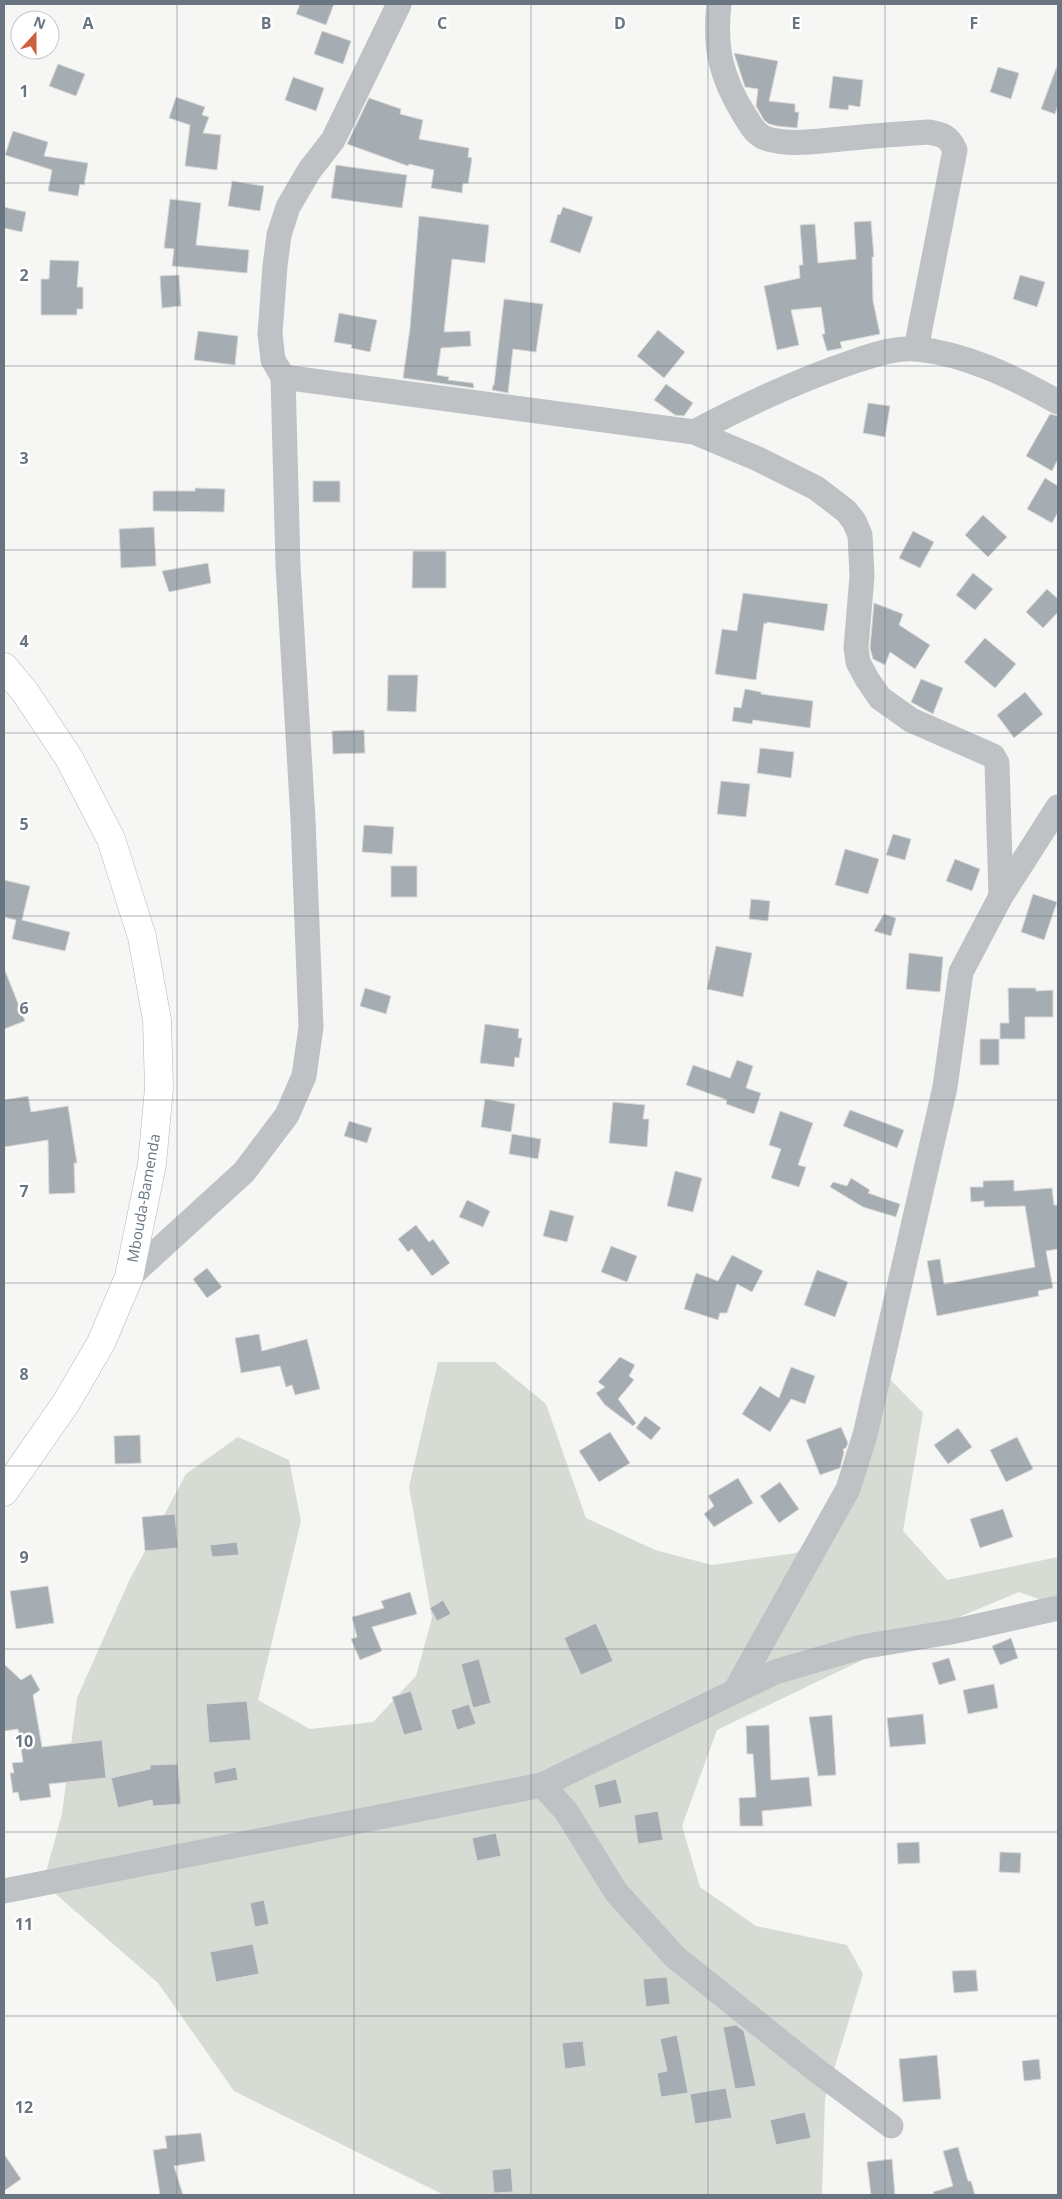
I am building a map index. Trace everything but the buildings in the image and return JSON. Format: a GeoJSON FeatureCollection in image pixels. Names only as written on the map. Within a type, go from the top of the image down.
{"type":"FeatureCollection","features":[{"type":"Feature","properties":{"kind":"highway","name":"Mbouda-Bamenda"},"geometry":{"type":"LineString","coordinates":[[4,667],[25,692],[70,758],[111,839],[142,937],[158,1020],[159,1088],[152,1164],[129,1277],[101,1344],[66,1403],[4,1492]]}},
{"type":"Feature","properties":{"kind":"street"},"geometry":{"type":"LineString","coordinates":[[129,1277],[244,1172],[287,1115],[304,1076],[312,1027],[303,820],[288,565],[283,377],[273,360],[270,334],[275,266],[279,235],[288,207],[309,171],[333,140],[399,4]]}},
{"type":"Feature","properties":{"kind":"street"},"geometry":{"type":"LineString","coordinates":[[719,4],[716,29],[719,59],[725,78],[736,101],[755,130],[763,137],[795,142],[928,132],[940,133],[950,139],[955,150],[916,349]]}},
{"type":"Feature","properties":{"kind":"street"},"geometry":{"type":"LineString","coordinates":[[694,432],[768,395],[824,371],[896,350],[916,349],[947,355],[986,367],[1058,402]]}},
{"type":"Feature","properties":{"kind":"street"},"geometry":{"type":"LineString","coordinates":[[283,377],[694,432],[758,459],[816,488],[846,511],[854,521],[860,535],[862,576],[856,648],[858,662],[867,679],[880,698],[911,720],[993,756],[997,772],[1001,896]]}},
{"type":"Feature","properties":{"kind":"street"},"geometry":{"type":"LineString","coordinates":[[735,1691],[848,1489],[865,1435],[945,1087],[961,972],[1001,896],[1058,807]]}},
{"type":"Feature","properties":{"kind":"street"},"geometry":{"type":"LineString","coordinates":[[4,1891],[542,1784],[775,1672],[861,1647],[951,1632],[1058,1608]]}},
{"type":"Feature","properties":{"kind":"street"},"geometry":{"type":"LineString","coordinates":[[542,1784],[566,1811],[616,1892],[675,1956],[816,2070],[891,2126]]}},
{"type":"Feature","properties":{"kind":"shaded area"},"geometry":{"type":"Polygon","coordinates":[[[438,1362],[495,1362],[546,1404],[586,1518],[655,1550],[712,1565],[796,1553],[829,1524],[881,1370],[923,1413],[903,1531],[947,1580],[1058,1557],[1058,1606],[1019,1592],[906,1639],[717,1730],[682,1826],[700,1887],[756,1926],[847,1945],[863,1974],[825,2099],[822,2195],[444,2195],[234,2091],[158,1983],[43,1883],[62,1814],[77,1698],[129,1581],[186,1474],[238,1437],[289,1460],[301,1521],[258,1700],[310,1729],[373,1722],[416,1676],[432,1618],[409,1487],[438,1362]]]}}]}
